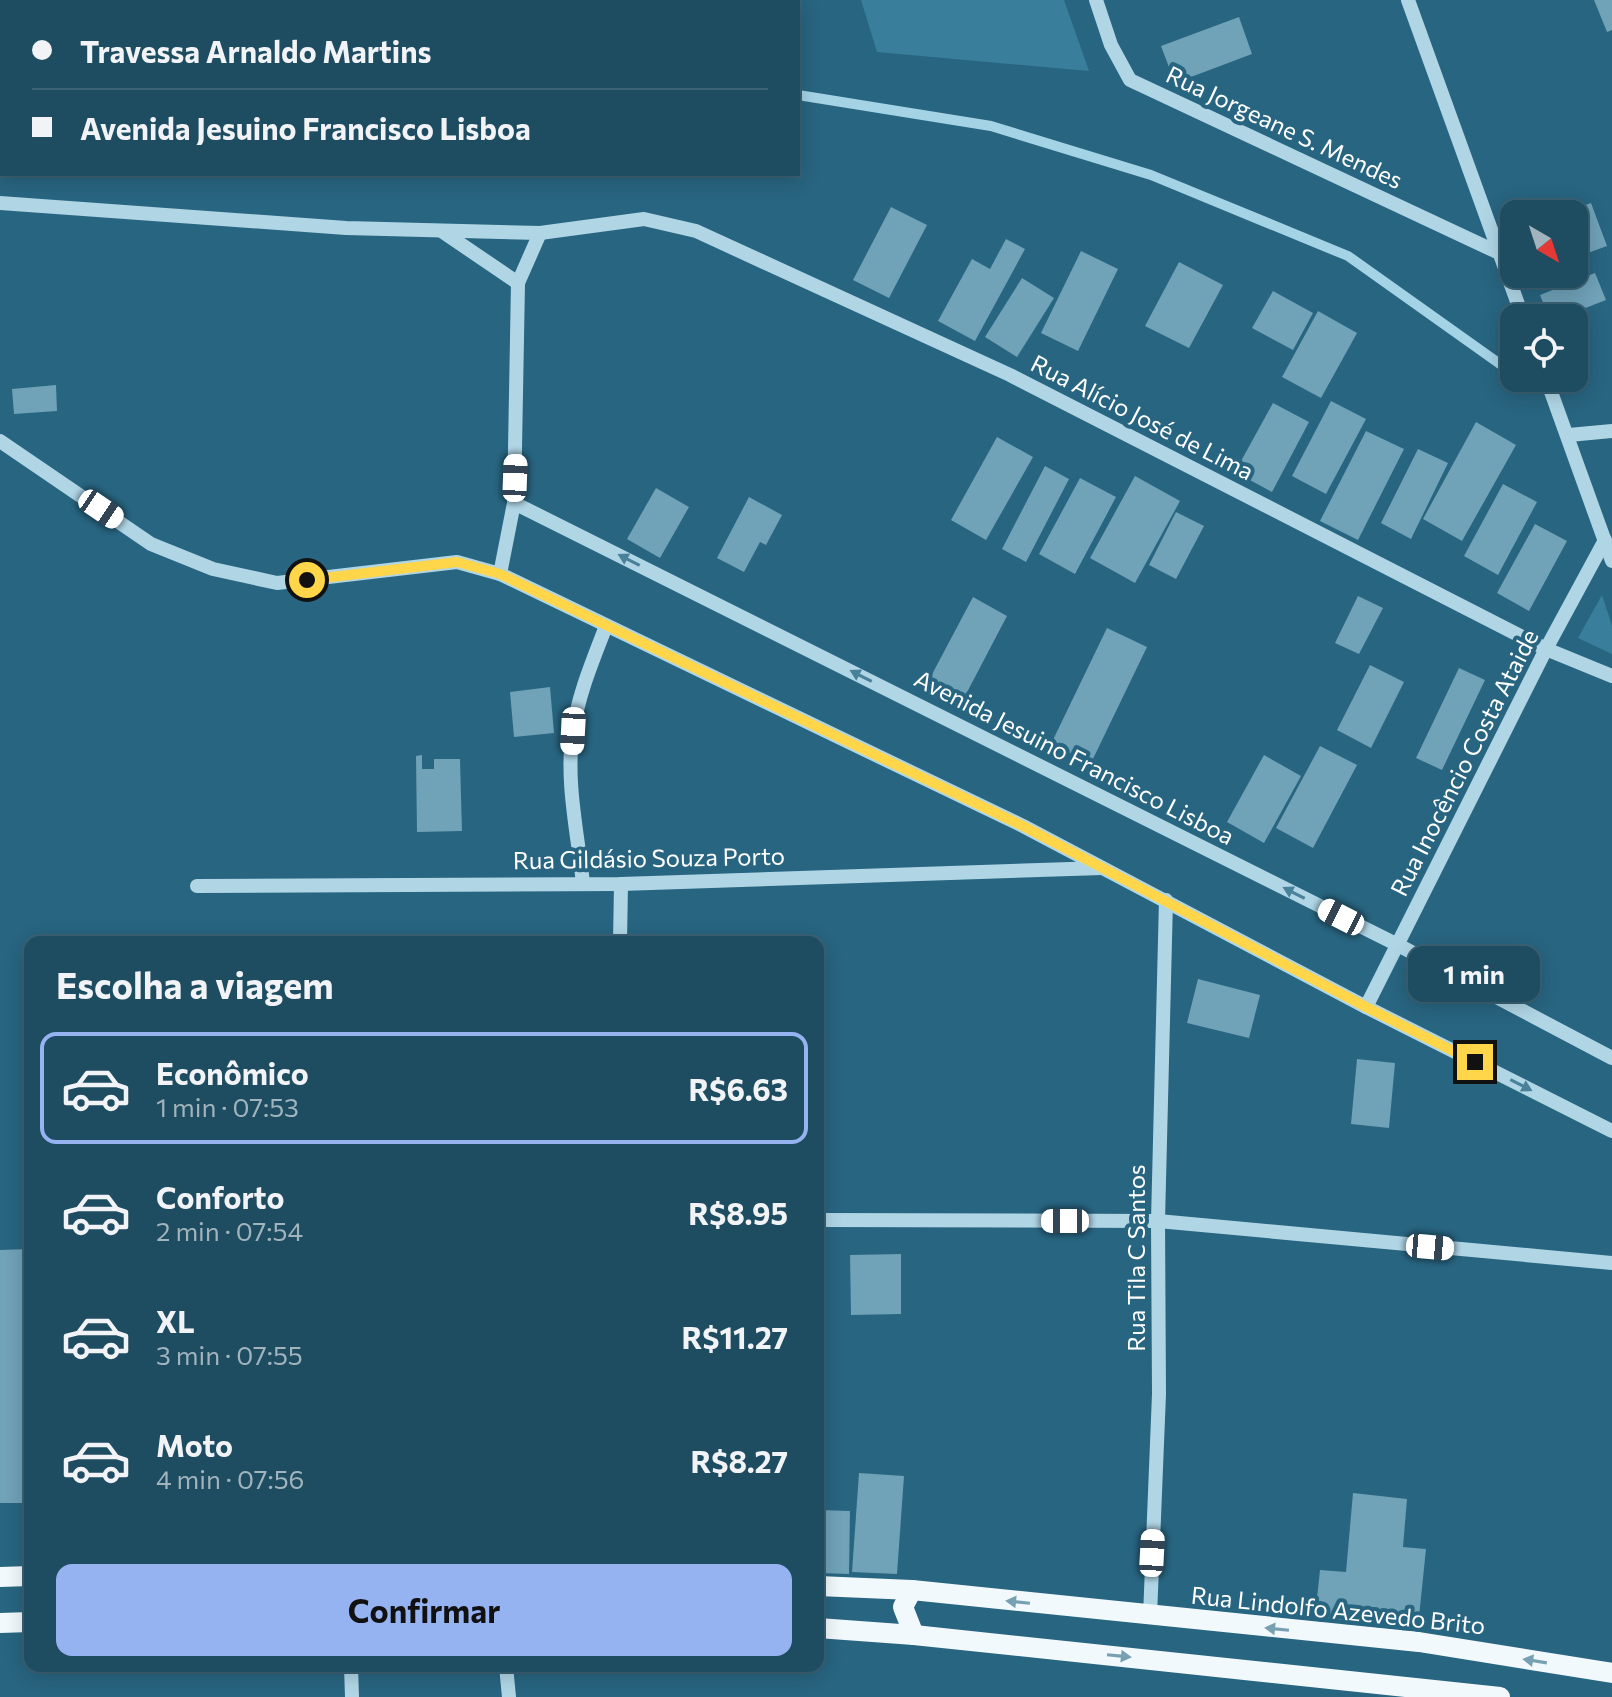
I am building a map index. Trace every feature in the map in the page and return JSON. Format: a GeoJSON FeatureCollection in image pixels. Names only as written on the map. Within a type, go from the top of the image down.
{"type":"FeatureCollection","features":[{"type":"Feature","properties":{"kind":"main road"},"geometry":{"type":"LineString","coordinates":[[0,1577],[24,1576]]}},
{"type":"Feature","properties":{"kind":"main road","name":"Rua Lindolfo Azevedo Brito"},"geometry":{"type":"LineString","coordinates":[[824,1586],[912,1590],[1419,1642],[1612,1673]]}},
{"type":"Feature","properties":{"kind":"main road"},"geometry":{"type":"LineString","coordinates":[[912,1590],[903,1607],[914,1635]]}},
{"type":"Feature","properties":{"kind":"main road"},"geometry":{"type":"LineString","coordinates":[[0,1623],[24,1622]]}},
{"type":"Feature","properties":{"kind":"main road"},"geometry":{"type":"LineString","coordinates":[[824,1628],[914,1635],[1500,1697]]}},
{"type":"Feature","properties":{"kind":"street","name":"Rua Jorgeane S. Mendes"},"geometry":{"type":"LineString","coordinates":[[1096,0],[1111,45],[1130,80],[1497,252]]}},
{"type":"Feature","properties":{"kind":"street"},"geometry":{"type":"LineString","coordinates":[[1408,0],[1517,304]]}},
{"type":"Feature","properties":{"kind":"street"},"geometry":{"type":"LineString","coordinates":[[0,203],[346,228],[540,233],[518,283],[514,503],[500,574]]}},
{"type":"Feature","properties":{"kind":"street","name":"Rua Alício José de Lima"},"geometry":{"type":"LineString","coordinates":[[540,233],[644,219],[696,231],[1010,375],[1546,649],[1612,676]]}},
{"type":"Feature","properties":{"kind":"street"},"geometry":{"type":"LineString","coordinates":[[441,230],[518,283]]}},
{"type":"Feature","properties":{"kind":"street"},"geometry":{"type":"LineString","coordinates":[[1552,392],[1604,512],[1605,540],[1612,561]]}},
{"type":"Feature","properties":{"kind":"street"},"geometry":{"type":"LineString","coordinates":[[1569,435],[1612,431]]}},
{"type":"Feature","properties":{"kind":"street"},"geometry":{"type":"LineString","coordinates":[[0,441],[151,544],[213,569],[277,583],[457,562],[500,574],[1023,826],[1366,1007],[1612,1131]]}},
{"type":"Feature","properties":{"kind":"street","name":"Avenida Jesuino Francisco Lisboa"},"geometry":{"type":"LineString","coordinates":[[514,503],[1398,945],[1612,1058]]}},
{"type":"Feature","properties":{"kind":"street","name":"Rua Inocêncio Costa Ataide"},"geometry":{"type":"LineString","coordinates":[[1366,1007],[1546,649],[1605,540]]}},
{"type":"Feature","properties":{"kind":"street"},"geometry":{"type":"LineString","coordinates":[[583,884],[571,777],[573,731],[587,677],[606,626]]}},
{"type":"Feature","properties":{"kind":"street","name":"Rua Gildásio Souza Porto"},"geometry":{"type":"LineString","coordinates":[[197,886],[621,884],[1102,868]]}},
{"type":"Feature","properties":{"kind":"street"},"geometry":{"type":"LineString","coordinates":[[620,936],[621,884]]}},
{"type":"Feature","properties":{"kind":"street","name":"Rua Tila C Santos"},"geometry":{"type":"LineString","coordinates":[[1150,1616],[1159,1394],[1158,1221],[1166,900]]}},
{"type":"Feature","properties":{"kind":"street"},"geometry":{"type":"LineString","coordinates":[[824,1220],[1158,1221],[1612,1263]]}},
{"type":"Feature","properties":{"kind":"street"},"geometry":{"type":"LineString","coordinates":[[351,1672],[352,1697]]}},
{"type":"Feature","properties":{"kind":"street"},"geometry":{"type":"LineString","coordinates":[[507,1672],[509,1697]]}},
{"type":"Feature","properties":{"kind":"shaded area"},"geometry":{"type":"Polygon","coordinates":[[[861,0],[1064,0],[1089,71],[877,52],[861,0]]]}},
{"type":"Feature","properties":{"kind":"shaded area"},"geometry":{"type":"Polygon","coordinates":[[[1602,595],[1612,626],[1612,654],[1578,638],[1602,595]]]}},
{"type":"Feature","properties":{"kind":"building"},"geometry":{"type":"Polygon","coordinates":[[[1594,0],[1612,0],[1612,30],[1607,32],[1594,0]]]}},
{"type":"Feature","properties":{"kind":"building"},"geometry":{"type":"Polygon","coordinates":[[[1239,17],[1252,54],[1175,83],[1161,46],[1239,17]]]}},
{"type":"Feature","properties":{"kind":"building"},"geometry":{"type":"Polygon","coordinates":[[[1591,203],[1607,246],[1588,253],[1588,204],[1591,203]]]}},
{"type":"Feature","properties":{"kind":"building"},"geometry":{"type":"Polygon","coordinates":[[[891,207],[927,225],[889,298],[853,280],[891,207]]]}},
{"type":"Feature","properties":{"kind":"building"},"geometry":{"type":"Polygon","coordinates":[[[1006,239],[1025,249],[975,341],[938,321],[972,259],[990,269],[1006,239]]]}},
{"type":"Feature","properties":{"kind":"building"},"geometry":{"type":"Polygon","coordinates":[[[1081,251],[1118,269],[1078,351],[1041,333],[1081,251]]]}},
{"type":"Feature","properties":{"kind":"building"},"geometry":{"type":"Polygon","coordinates":[[[1179,262],[1223,285],[1189,348],[1145,326],[1179,262]]]}},
{"type":"Feature","properties":{"kind":"building"},"geometry":{"type":"Polygon","coordinates":[[[1595,273],[1606,300],[1588,307],[1588,304],[1544,304],[1540,295],[1558,288],[1588,288],[1588,276],[1595,273]]]}},
{"type":"Feature","properties":{"kind":"building"},"geometry":{"type":"Polygon","coordinates":[[[1022,278],[1054,298],[1017,357],[985,337],[1022,278]]]}},
{"type":"Feature","properties":{"kind":"building"},"geometry":{"type":"Polygon","coordinates":[[[1273,291],[1313,313],[1293,350],[1252,328],[1273,291]]]}},
{"type":"Feature","properties":{"kind":"building"},"geometry":{"type":"Polygon","coordinates":[[[1318,311],[1357,333],[1321,398],[1282,377],[1318,311]]]}},
{"type":"Feature","properties":{"kind":"building"},"geometry":{"type":"Polygon","coordinates":[[[56,385],[57,411],[14,414],[12,389],[56,385]]]}},
{"type":"Feature","properties":{"kind":"building"},"geometry":{"type":"Polygon","coordinates":[[[1331,401],[1366,419],[1326,494],[1292,476],[1331,401]]]}},
{"type":"Feature","properties":{"kind":"building"},"geometry":{"type":"Polygon","coordinates":[[[1273,403],[1309,422],[1272,492],[1235,472],[1273,403]]]}},
{"type":"Feature","properties":{"kind":"building"},"geometry":{"type":"Polygon","coordinates":[[[1476,422],[1516,445],[1462,541],[1423,519],[1476,422]]]}},
{"type":"Feature","properties":{"kind":"building"},"geometry":{"type":"Polygon","coordinates":[[[1366,431],[1404,449],[1358,540],[1320,521],[1366,431]]]}},
{"type":"Feature","properties":{"kind":"building"},"geometry":{"type":"Polygon","coordinates":[[[997,437],[1033,457],[986,540],[951,520],[997,437]]]}},
{"type":"Feature","properties":{"kind":"building"},"geometry":{"type":"Polygon","coordinates":[[[1418,449],[1448,463],[1411,539],[1381,523],[1418,449]]]}},
{"type":"Feature","properties":{"kind":"building"},"geometry":{"type":"Polygon","coordinates":[[[1045,466],[1069,479],[1026,562],[1002,549],[1045,466]]]}},
{"type":"Feature","properties":{"kind":"building"},"geometry":{"type":"Polygon","coordinates":[[[1135,476],[1180,501],[1135,583],[1090,558],[1135,476]]]}},
{"type":"Feature","properties":{"kind":"building"},"geometry":{"type":"Polygon","coordinates":[[[1080,478],[1116,497],[1075,574],[1039,554],[1080,478]]]}},
{"type":"Feature","properties":{"kind":"building"},"geometry":{"type":"Polygon","coordinates":[[[1503,484],[1537,502],[1498,575],[1464,556],[1503,484]]]}},
{"type":"Feature","properties":{"kind":"building"},"geometry":{"type":"Polygon","coordinates":[[[656,488],[689,507],[660,558],[627,539],[656,488]]]}},
{"type":"Feature","properties":{"kind":"building"},"geometry":{"type":"Polygon","coordinates":[[[749,497],[782,515],[766,545],[760,542],[744,572],[717,558],[749,497]]]}},
{"type":"Feature","properties":{"kind":"building"},"geometry":{"type":"Polygon","coordinates":[[[1176,512],[1204,526],[1176,579],[1149,565],[1176,512]]]}},
{"type":"Feature","properties":{"kind":"building"},"geometry":{"type":"Polygon","coordinates":[[[1535,524],[1567,541],[1529,611],[1497,593],[1535,524]]]}},
{"type":"Feature","properties":{"kind":"building"},"geometry":{"type":"Polygon","coordinates":[[[1358,596],[1383,608],[1359,654],[1335,643],[1358,596]]]}},
{"type":"Feature","properties":{"kind":"building"},"geometry":{"type":"Polygon","coordinates":[[[973,597],[1007,616],[964,698],[929,680],[973,597]]]}},
{"type":"Feature","properties":{"kind":"building"},"geometry":{"type":"Polygon","coordinates":[[[1107,628],[1147,647],[1091,763],[1051,744],[1107,628]]]}},
{"type":"Feature","properties":{"kind":"building"},"geometry":{"type":"Polygon","coordinates":[[[1370,665],[1404,682],[1371,748],[1337,730],[1370,665]]]}},
{"type":"Feature","properties":{"kind":"building"},"geometry":{"type":"Polygon","coordinates":[[[1459,668],[1485,680],[1442,770],[1416,758],[1459,668]]]}},
{"type":"Feature","properties":{"kind":"building"},"geometry":{"type":"Polygon","coordinates":[[[550,687],[554,733],[514,737],[510,692],[550,687]]]}},
{"type":"Feature","properties":{"kind":"building"},"geometry":{"type":"Polygon","coordinates":[[[1320,746],[1357,765],[1313,848],[1276,828],[1320,746]]]}},
{"type":"Feature","properties":{"kind":"building"},"geometry":{"type":"Polygon","coordinates":[[[422,755],[422,769],[434,769],[434,759],[460,759],[462,831],[417,832],[416,756],[422,755]]]}},
{"type":"Feature","properties":{"kind":"building"},"geometry":{"type":"Polygon","coordinates":[[[1264,755],[1301,776],[1264,843],[1227,822],[1264,755]]]}},
{"type":"Feature","properties":{"kind":"building"},"geometry":{"type":"Polygon","coordinates":[[[241,934],[278,935],[278,936],[241,934]]]}},
{"type":"Feature","properties":{"kind":"building"},"geometry":{"type":"Polygon","coordinates":[[[1198,979],[1260,995],[1249,1038],[1187,1023],[1198,979]]]}},
{"type":"Feature","properties":{"kind":"building"},"geometry":{"type":"Polygon","coordinates":[[[1357,1059],[1395,1063],[1389,1128],[1351,1124],[1357,1059]]]}},
{"type":"Feature","properties":{"kind":"building"},"geometry":{"type":"Polygon","coordinates":[[[24,1249],[24,1503],[0,1503],[0,1250],[24,1249]]]}},
{"type":"Feature","properties":{"kind":"building"},"geometry":{"type":"Polygon","coordinates":[[[901,1254],[901,1314],[851,1315],[850,1255],[901,1254]]]}},
{"type":"Feature","properties":{"kind":"building"},"geometry":{"type":"Polygon","coordinates":[[[859,1473],[904,1476],[897,1574],[852,1572],[859,1473]]]}},
{"type":"Feature","properties":{"kind":"building"},"geometry":{"type":"Polygon","coordinates":[[[1353,1493],[1407,1499],[1403,1547],[1426,1549],[1418,1627],[1315,1617],[1320,1570],[1346,1572],[1353,1493]]]}},
{"type":"Feature","properties":{"kind":"building"},"geometry":{"type":"Polygon","coordinates":[[[824,1510],[850,1511],[849,1574],[824,1573],[824,1510]]]}},
{"type":"Feature","properties":{"kind":"waterway"},"geometry":{"type":"LineString","coordinates":[[800,95],[991,126],[1151,175],[1348,256],[1500,364]]}},
{"type":"Feature","properties":{"kind":"route"},"geometry":{"type":"LineString","coordinates":[[307,580],[457,562],[500,574],[1023,826],[1475,1062]]}}]}
